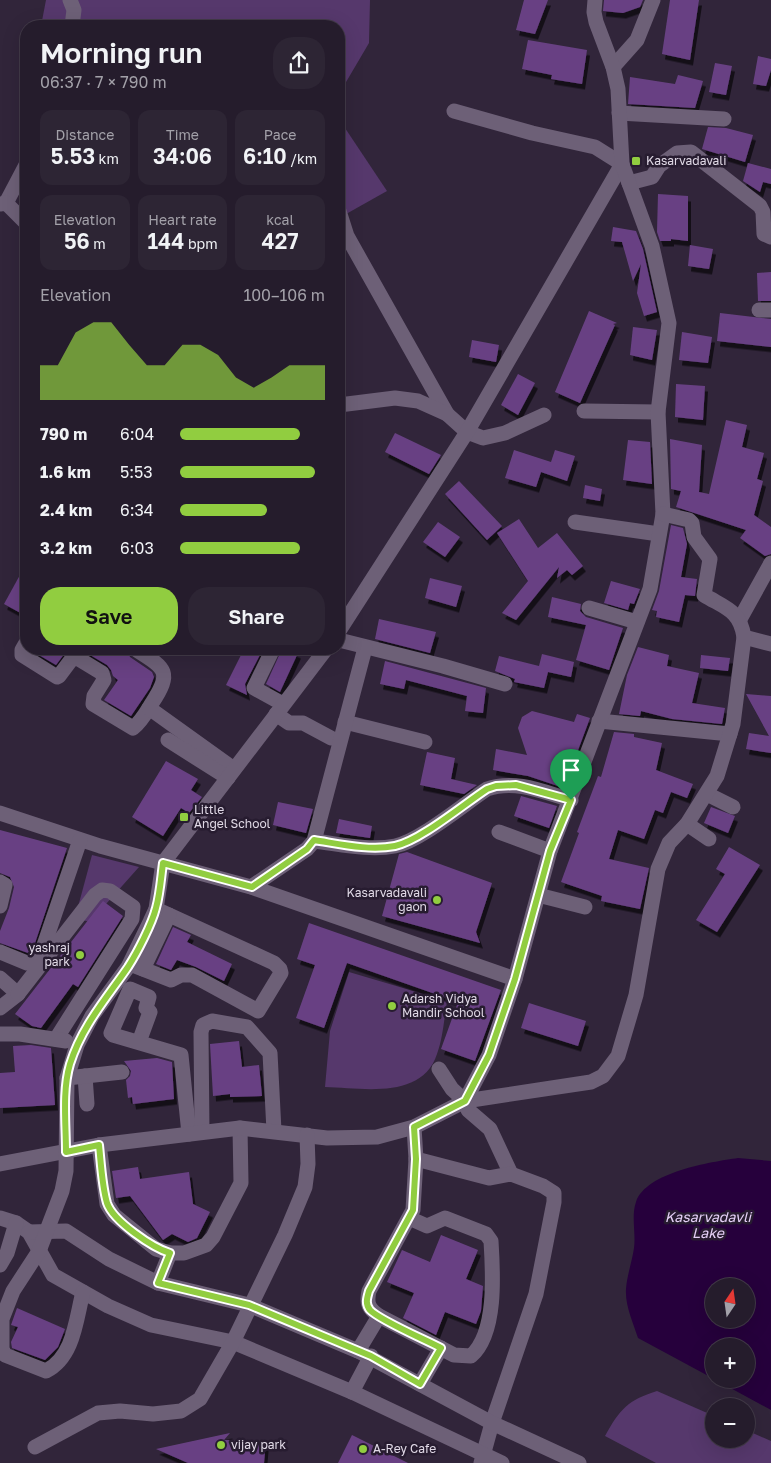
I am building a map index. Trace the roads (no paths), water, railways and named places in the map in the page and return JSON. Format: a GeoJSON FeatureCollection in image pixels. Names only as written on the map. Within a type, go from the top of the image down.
{"type":"FeatureCollection","features":[{"type":"Feature","properties":{"kind":"street"},"geometry":{"type":"LineString","coordinates":[[70,0],[74,10],[73,20]]}},
{"type":"Feature","properties":{"kind":"street"},"geometry":{"type":"LineString","coordinates":[[465,1101],[489,1055],[515,979],[550,851],[650,589],[663,514],[658,412],[669,323],[652,246],[622,164],[619,112],[613,67],[596,22],[594,12],[595,0]]}},
{"type":"Feature","properties":{"kind":"street"},"geometry":{"type":"LineString","coordinates":[[613,67],[637,40],[653,0]]}},
{"type":"Feature","properties":{"kind":"street"},"geometry":{"type":"LineString","coordinates":[[454,111],[595,148],[622,164]]}},
{"type":"Feature","properties":{"kind":"street"},"geometry":{"type":"LineString","coordinates":[[619,112],[724,119]]}},
{"type":"Feature","properties":{"kind":"street"},"geometry":{"type":"LineString","coordinates":[[629,182],[652,177],[659,166],[677,153],[691,152],[760,206],[763,212],[764,234],[771,237]]}},
{"type":"Feature","properties":{"kind":"street"},"geometry":{"type":"LineString","coordinates":[[345,621],[467,432],[622,164]]}},
{"type":"Feature","properties":{"kind":"street"},"geometry":{"type":"LineString","coordinates":[[20,174],[3,203],[20,218]]}},
{"type":"Feature","properties":{"kind":"street"},"geometry":{"type":"LineString","coordinates":[[345,228],[447,414]]}},
{"type":"Feature","properties":{"kind":"street"},"geometry":{"type":"LineString","coordinates":[[345,404],[395,398],[418,401],[447,414],[467,432],[483,438],[505,433],[544,415]]}},
{"type":"Feature","properties":{"kind":"street"},"geometry":{"type":"LineString","coordinates":[[584,412],[658,412]]}},
{"type":"Feature","properties":{"kind":"street"},"geometry":{"type":"LineString","coordinates":[[663,514],[689,520],[692,523],[694,537],[710,559],[704,595],[740,619]]}},
{"type":"Feature","properties":{"kind":"street"},"geometry":{"type":"LineString","coordinates":[[575,522],[659,534]]}},
{"type":"Feature","properties":{"kind":"street"},"geometry":{"type":"LineString","coordinates":[[0,1164],[99,1145],[240,1128],[327,1138],[377,1137],[414,1127],[465,1101],[591,1082],[602,1076],[618,1056],[636,995],[658,869],[669,843],[687,824],[718,776],[730,734],[744,637],[740,619],[771,564]]}},
{"type":"Feature","properties":{"kind":"street"},"geometry":{"type":"LineString","coordinates":[[589,608],[637,622]]}},
{"type":"Feature","properties":{"kind":"street"},"geometry":{"type":"LineString","coordinates":[[744,637],[771,644]]}},
{"type":"Feature","properties":{"kind":"street"},"geometry":{"type":"LineString","coordinates":[[345,642],[443,666],[505,684]]}},
{"type":"Feature","properties":{"kind":"street"},"geometry":{"type":"LineString","coordinates":[[252,887],[307,849],[314,840],[365,648]]}},
{"type":"Feature","properties":{"kind":"street"},"geometry":{"type":"LineString","coordinates":[[22,655],[56,677],[60,676],[74,656],[102,673],[104,680],[94,696],[94,704],[130,727],[137,725],[164,684],[164,673],[155,662],[144,655]]}},
{"type":"Feature","properties":{"kind":"street"},"geometry":{"type":"LineString","coordinates":[[270,655],[254,688],[279,709],[289,723],[302,723],[331,738]]}},
{"type":"Feature","properties":{"kind":"street"},"geometry":{"type":"LineString","coordinates":[[83,1292],[68,1350],[51,1368],[46,1371],[6,1355],[2,1349],[2,1319],[13,1291],[39,1251],[62,1190],[66,1171],[67,1078],[77,1045],[92,1016],[136,966],[158,915],[163,863],[321,655]]}},
{"type":"Feature","properties":{"kind":"street"},"geometry":{"type":"LineString","coordinates":[[149,708],[231,773]]}},
{"type":"Feature","properties":{"kind":"street"},"geometry":{"type":"LineString","coordinates":[[599,721],[730,734]]}},
{"type":"Feature","properties":{"kind":"street"},"geometry":{"type":"LineString","coordinates":[[345,722],[425,742]]}},
{"type":"Feature","properties":{"kind":"street"},"geometry":{"type":"LineString","coordinates":[[168,740],[231,773]]}},
{"type":"Feature","properties":{"kind":"street"},"geometry":{"type":"LineString","coordinates":[[314,840],[369,848],[396,846],[414,838],[487,789],[496,786],[516,785],[571,800]]}},
{"type":"Feature","properties":{"kind":"street"},"geometry":{"type":"LineString","coordinates":[[707,794],[733,807]]}},
{"type":"Feature","properties":{"kind":"street"},"geometry":{"type":"LineString","coordinates":[[0,812],[80,840],[252,887],[515,979]]}},
{"type":"Feature","properties":{"kind":"street"},"geometry":{"type":"LineString","coordinates":[[687,824],[709,839]]}},
{"type":"Feature","properties":{"kind":"street"},"geometry":{"type":"LineString","coordinates":[[499,832],[550,851]]}},
{"type":"Feature","properties":{"kind":"street"},"geometry":{"type":"LineString","coordinates":[[0,952],[27,963],[32,963],[41,954],[80,840]]}},
{"type":"Feature","properties":{"kind":"street"},"geometry":{"type":"LineString","coordinates":[[0,882],[5,885],[5,889],[0,906]]}},
{"type":"Feature","properties":{"kind":"street"},"geometry":{"type":"LineString","coordinates":[[0,1008],[18,994],[95,895],[102,890],[110,890],[133,907],[158,915],[274,963],[281,973],[258,1011],[192,975],[181,975],[170,980],[136,966]]}},
{"type":"Feature","properties":{"kind":"street"},"geometry":{"type":"LineString","coordinates":[[538,895],[585,907]]}},
{"type":"Feature","properties":{"kind":"street"},"geometry":{"type":"LineString","coordinates":[[56,1039],[132,919],[133,907]]}},
{"type":"Feature","properties":{"kind":"street"},"geometry":{"type":"LineString","coordinates":[[0,978],[18,994]]}},
{"type":"Feature","properties":{"kind":"street"},"geometry":{"type":"LineString","coordinates":[[196,1133],[201,1032],[203,1025],[212,1022],[247,1027],[270,1053],[274,1131]]}},
{"type":"Feature","properties":{"kind":"street"},"geometry":{"type":"LineString","coordinates":[[0,1034],[20,1034],[56,1039],[77,1045]]}},
{"type":"Feature","properties":{"kind":"street"},"geometry":{"type":"LineString","coordinates":[[139,1042],[181,1055],[196,1133]]}},
{"type":"Feature","properties":{"kind":"street"},"geometry":{"type":"LineString","coordinates":[[439,1069],[452,1090],[465,1101],[468,1110],[490,1129],[511,1174]]}},
{"type":"Feature","properties":{"kind":"street"},"geometry":{"type":"LineString","coordinates":[[67,1078],[122,1072]]}},
{"type":"Feature","properties":{"kind":"street"},"geometry":{"type":"LineString","coordinates":[[85,1076],[87,1104]]}},
{"type":"Feature","properties":{"kind":"street"},"geometry":{"type":"LineString","coordinates":[[408,1218],[427,1226],[444,1218],[486,1234],[491,1241],[493,1293],[488,1321],[477,1350],[470,1356],[463,1357],[441,1348],[379,1316],[370,1310],[366,1301],[369,1291],[408,1218],[413,1210],[416,1159],[414,1127]]}},
{"type":"Feature","properties":{"kind":"street"},"geometry":{"type":"LineString","coordinates":[[99,1145],[107,1204],[114,1216],[156,1249],[170,1253],[184,1253],[199,1248],[213,1237],[241,1183],[240,1128]]}},
{"type":"Feature","properties":{"kind":"street"},"geometry":{"type":"LineString","coordinates":[[36,1447],[98,1413],[120,1411],[153,1414],[181,1411],[200,1398],[233,1342],[249,1305],[285,1235],[305,1187],[308,1164],[307,1135]]}},
{"type":"Feature","properties":{"kind":"street"},"geometry":{"type":"LineString","coordinates":[[416,1159],[489,1178],[511,1174],[543,1186],[554,1194],[536,1294],[492,1423],[483,1459]]}},
{"type":"Feature","properties":{"kind":"street"},"geometry":{"type":"LineString","coordinates":[[0,1218],[16,1223],[29,1232],[53,1275],[83,1292],[151,1325],[233,1342],[352,1392],[483,1459],[502,1463]]}},
{"type":"Feature","properties":{"kind":"street"},"geometry":{"type":"LineString","coordinates":[[0,1265],[7,1253],[16,1223]]}},
{"type":"Feature","properties":{"kind":"street"},"geometry":{"type":"LineString","coordinates":[[29,1232],[66,1231],[109,1259],[158,1283],[249,1305],[365,1354],[492,1423],[579,1463]]}},
{"type":"Feature","properties":{"kind":"street"},"geometry":{"type":"LineString","coordinates":[[158,1283],[170,1253]]}},
{"type":"Feature","properties":{"kind":"street"},"geometry":{"type":"LineString","coordinates":[[352,1392],[379,1316]]}},
{"type":"Feature","properties":{"kind":"street"},"geometry":{"type":"LineString","coordinates":[[420,1384],[441,1348]]}},
{"type":"Feature","properties":{"kind":"water","name":"Kasarvadavli Lake"},"geometry":{"type":"Polygon","coordinates":[[[738,1158],[771,1161],[771,1410],[755,1401],[755,1398],[749,1398],[730,1388],[755,1388],[755,1338],[705,1338],[705,1374],[638,1338],[627,1302],[626,1289],[634,1248],[636,1202],[642,1192],[652,1183],[681,1170],[712,1162],[738,1158]]]}},
{"type":"Feature","properties":{"kind":"place","name":"Kasarvadavali"},"geometry":{"type":"Point","coordinates":[636,161]}},
{"type":"Feature","properties":{"kind":"place","name":"Little Angel School"},"geometry":{"type":"Point","coordinates":[184,817]}},
{"type":"Feature","properties":{"kind":"place","name":"Kasarvadavali gaon"},"geometry":{"type":"Point","coordinates":[437,900]}},
{"type":"Feature","properties":{"kind":"place","name":"yashraj park"},"geometry":{"type":"Point","coordinates":[80,955]}},
{"type":"Feature","properties":{"kind":"place","name":"Adarsh Vidya Mandir School"},"geometry":{"type":"Point","coordinates":[392,1006]}},
{"type":"Feature","properties":{"kind":"place","name":"vijay park"},"geometry":{"type":"Point","coordinates":[221,1445]}},
{"type":"Feature","properties":{"kind":"place","name":"A-Rey Cafe"},"geometry":{"type":"Point","coordinates":[363,1449]}}]}
